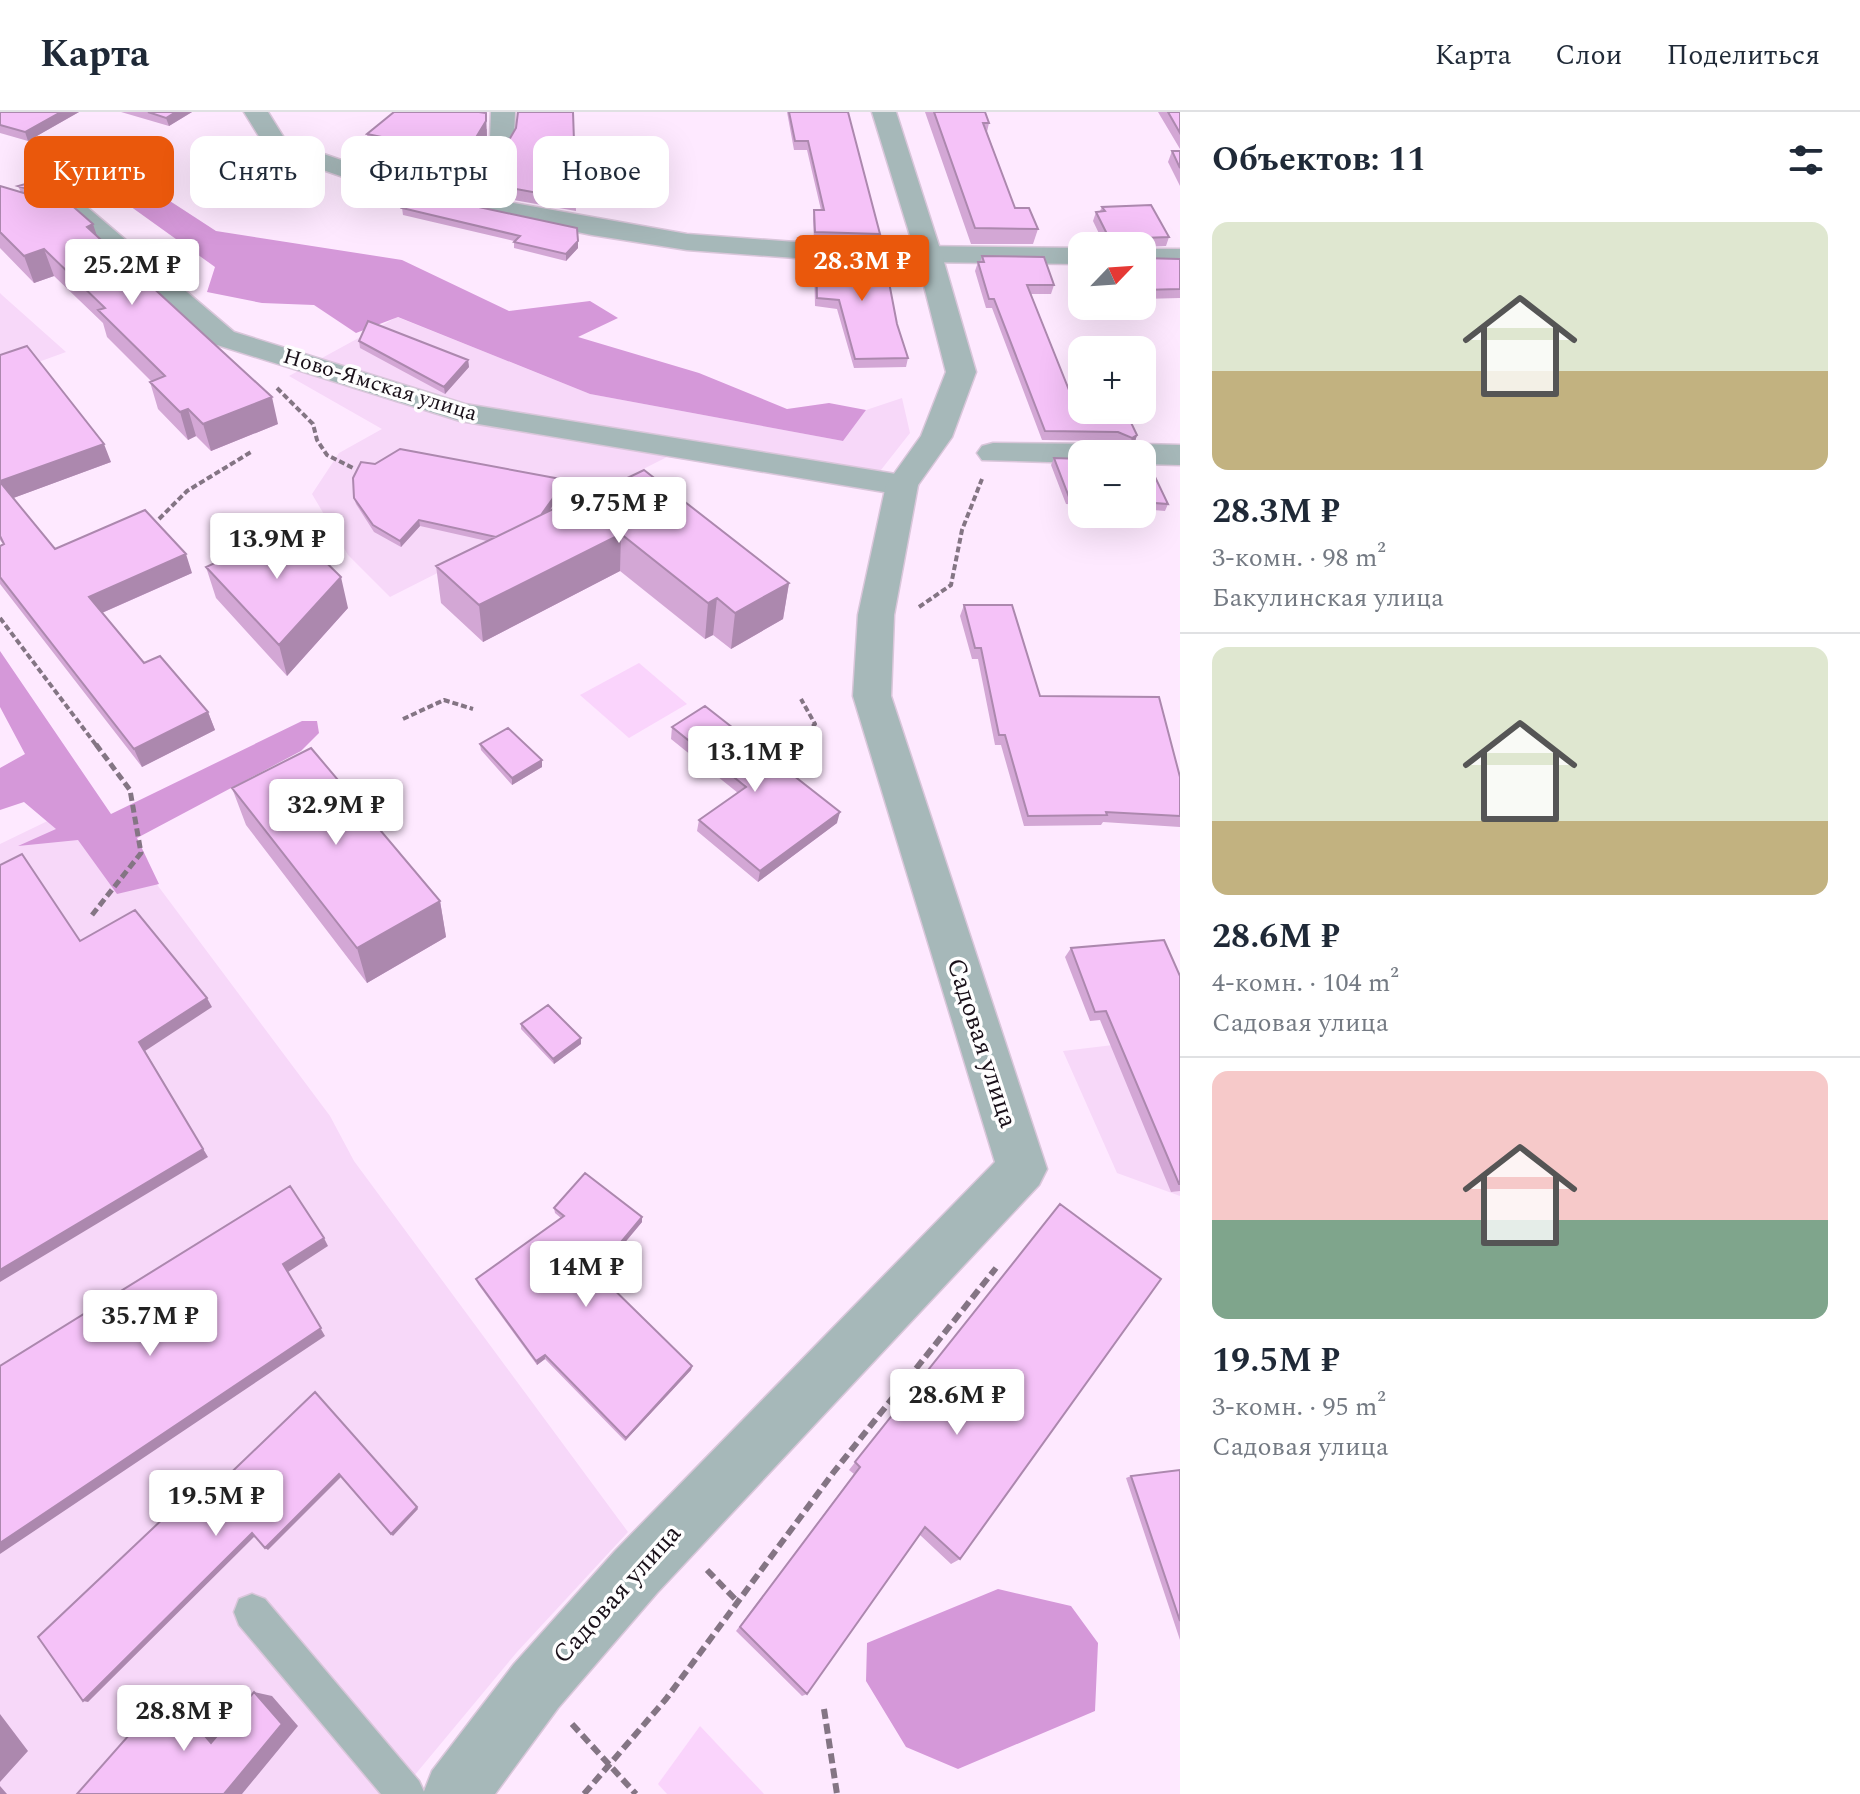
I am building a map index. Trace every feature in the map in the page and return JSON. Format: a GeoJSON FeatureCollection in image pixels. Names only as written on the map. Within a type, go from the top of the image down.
{"type":"FeatureCollection","features":[{"type":"Feature","properties":{"kind":"street"},"geometry":{"type":"LineString","coordinates":[[256,112],[277,146],[341,168]]}},
{"type":"Feature","properties":{"kind":"street"},"geometry":{"type":"LineString","coordinates":[[502,136],[503,112]]}},
{"type":"Feature","properties":{"kind":"street","name":"Садовая улица"},"geometry":{"type":"LineString","coordinates":[[455,1794],[536,1686],[675,1529],[1022,1169],[872,696],[876,615],[902,485],[936,437],[961,372],[929,255],[884,112]]}},
{"type":"Feature","properties":{"kind":"street","name":"Ново-Ямская улица"},"geometry":{"type":"LineString","coordinates":[[0,197],[37,210],[78,212],[224,338],[460,412],[902,485]]}},
{"type":"Feature","properties":{"kind":"street"},"geometry":{"type":"LineString","coordinates":[[498,208],[687,242],[836,253],[1068,256]]}},
{"type":"Feature","properties":{"kind":"street"},"geometry":{"type":"LineString","coordinates":[[1156,257],[1180,257]]}},
{"type":"Feature","properties":{"kind":"street"},"geometry":{"type":"LineString","coordinates":[[993,453],[1068,454]]}},
{"type":"Feature","properties":{"kind":"street"},"geometry":{"type":"LineString","coordinates":[[1156,454],[1180,455]]}},
{"type":"Feature","properties":{"kind":"lane"},"geometry":{"type":"LineString","coordinates":[[252,1612],[406,1794]]}},
{"type":"Feature","properties":{"kind":"path"},"geometry":{"type":"LineString","coordinates":[[297,408],[313,424],[317,440],[327,455],[353,468]]}},
{"type":"Feature","properties":{"kind":"path"},"geometry":{"type":"LineString","coordinates":[[159,519],[187,491],[251,452]]}},
{"type":"Feature","properties":{"kind":"path"},"geometry":{"type":"LineString","coordinates":[[875,636],[951,585],[962,530],[993,453]]}},
{"type":"Feature","properties":{"kind":"path"},"geometry":{"type":"LineString","coordinates":[[0,618],[130,790],[141,853],[92,915]]}},
{"type":"Feature","properties":{"kind":"path"},"geometry":{"type":"LineString","coordinates":[[772,765],[815,724],[801,699]]}},
{"type":"Feature","properties":{"kind":"path"},"geometry":{"type":"LineString","coordinates":[[403,719],[444,700],[473,709]]}},
{"type":"Feature","properties":{"kind":"path"},"geometry":{"type":"LineString","coordinates":[[756,744],[780,757]]}},
{"type":"Feature","properties":{"kind":"path"},"geometry":{"type":"LineString","coordinates":[[584,1794],[666,1699],[833,1473],[1006,1255]]}},
{"type":"Feature","properties":{"kind":"path"},"geometry":{"type":"LineString","coordinates":[[709,1572],[737,1601]]}},
{"type":"Feature","properties":{"kind":"path"},"geometry":{"type":"LineString","coordinates":[[536,1686],[636,1794]]}},
{"type":"Feature","properties":{"kind":"path"},"geometry":{"type":"LineString","coordinates":[[824,1709],[837,1794]]}},
{"type":"Feature","properties":{"kind":"shaded area"},"geometry":{"type":"Polygon","coordinates":[[[174,204],[216,231],[402,260],[509,311],[590,301],[618,318],[578,337],[699,373],[787,409],[829,403],[866,410],[843,441],[590,394],[398,317],[356,333],[314,305],[262,303],[207,292],[215,267],[133,208],[174,208],[174,204]]]}},
{"type":"Feature","properties":{"kind":"shaded area"},"geometry":{"type":"Polygon","coordinates":[[[0,293],[2,295],[66,352],[0,376],[0,293]]]}},
{"type":"Feature","properties":{"kind":"shaded area"},"geometry":{"type":"Polygon","coordinates":[[[397,317],[590,394],[843,441],[866,410],[902,398],[910,433],[866,489],[667,457],[390,597],[348,555],[312,494],[339,453],[382,429],[289,376],[397,317]]]}},
{"type":"Feature","properties":{"kind":"shaded area"},"geometry":{"type":"Polygon","coordinates":[[[0,651],[111,814],[302,721],[317,721],[319,733],[301,751],[137,838],[159,884],[117,894],[78,840],[18,846],[56,829],[24,802],[0,810],[0,768],[25,754],[0,707],[0,651]]]}},
{"type":"Feature","properties":{"kind":"shaded area"},"geometry":{"type":"Polygon","coordinates":[[[639,663],[687,704],[629,738],[580,695],[639,663]]]}},
{"type":"Feature","properties":{"kind":"shaded area"},"geometry":{"type":"Polygon","coordinates":[[[93,799],[330,1116],[354,1161],[628,1532],[517,1652],[399,1794],[0,1794],[0,844],[93,799]]]}},
{"type":"Feature","properties":{"kind":"shaded area"},"geometry":{"type":"Polygon","coordinates":[[[1180,1037],[1180,1196],[1117,1173],[1063,1051],[1180,1037]]]}},
{"type":"Feature","properties":{"kind":"shaded area"},"geometry":{"type":"Polygon","coordinates":[[[998,1589],[1071,1606],[1098,1643],[1095,1711],[958,1769],[906,1747],[866,1681],[867,1643],[998,1589]]]}},
{"type":"Feature","properties":{"kind":"shaded area"},"geometry":{"type":"Polygon","coordinates":[[[700,1726],[764,1794],[667,1794],[658,1784],[700,1726]]]}},
{"type":"Feature","properties":{"kind":"building"},"geometry":{"type":"Polygon","coordinates":[[[0,112],[61,112],[25,132],[0,125],[0,112]]]}},
{"type":"Feature","properties":{"kind":"building"},"geometry":{"type":"Polygon","coordinates":[[[148,112],[176,112],[166,118],[148,112]]]}},
{"type":"Feature","properties":{"kind":"building"},"geometry":{"type":"Polygon","coordinates":[[[394,112],[486,113],[486,121],[477,136],[367,134],[394,112]]]}},
{"type":"Feature","properties":{"kind":"building"},"geometry":{"type":"Polygon","coordinates":[[[518,112],[573,112],[574,136],[533,136],[533,192],[517,189],[517,136],[511,136],[518,112]]]}},
{"type":"Feature","properties":{"kind":"building"},"geometry":{"type":"Polygon","coordinates":[[[789,112],[848,112],[880,234],[815,232],[814,210],[824,210],[808,141],[795,141],[789,112]]]}},
{"type":"Feature","properties":{"kind":"building"},"geometry":{"type":"Polygon","coordinates":[[[934,112],[985,112],[989,123],[983,123],[1015,208],[1029,208],[1038,229],[975,228],[934,112]]]}},
{"type":"Feature","properties":{"kind":"building"},"geometry":{"type":"Polygon","coordinates":[[[1168,112],[1180,112],[1180,133],[1168,112]]]}},
{"type":"Feature","properties":{"kind":"building"},"geometry":{"type":"Polygon","coordinates":[[[1172,151],[1180,151],[1180,168],[1172,151]]]}},
{"type":"Feature","properties":{"kind":"building"},"geometry":{"type":"Polygon","coordinates":[[[0,186],[24,193],[24,208],[75,208],[93,224],[87,227],[272,397],[203,424],[188,409],[180,412],[150,382],[165,376],[98,310],[105,308],[44,249],[24,256],[0,232],[0,186]]]}},
{"type":"Feature","properties":{"kind":"building"},"geometry":{"type":"Polygon","coordinates":[[[1151,205],[1169,237],[1156,238],[1156,232],[1106,232],[1096,212],[1105,211],[1102,207],[1151,205]]]}},
{"type":"Feature","properties":{"kind":"building"},"geometry":{"type":"Polygon","coordinates":[[[402,208],[483,208],[577,228],[578,241],[566,254],[514,242],[520,236],[402,208]]]}},
{"type":"Feature","properties":{"kind":"building"},"geometry":{"type":"Polygon","coordinates":[[[816,254],[884,256],[897,324],[908,358],[855,359],[839,300],[817,298],[816,254]]]}},
{"type":"Feature","properties":{"kind":"building"},"geometry":{"type":"Polygon","coordinates":[[[982,256],[1044,257],[1054,285],[1027,285],[1068,388],[1068,424],[1132,424],[1137,435],[1132,438],[1118,432],[1045,431],[994,299],[989,299],[978,262],[984,262],[982,256]]]}},
{"type":"Feature","properties":{"kind":"building"},"geometry":{"type":"Polygon","coordinates":[[[1156,258],[1180,259],[1180,289],[1156,290],[1156,258]]]}},
{"type":"Feature","properties":{"kind":"building"},"geometry":{"type":"Polygon","coordinates":[[[368,321],[468,360],[444,387],[359,341],[368,321]]]}},
{"type":"Feature","properties":{"kind":"building"},"geometry":{"type":"Polygon","coordinates":[[[27,346],[104,444],[0,481],[0,355],[27,346]]]}},
{"type":"Feature","properties":{"kind":"building"},"geometry":{"type":"Polygon","coordinates":[[[400,449],[566,480],[541,515],[496,537],[419,520],[400,541],[373,525],[354,498],[353,478],[361,462],[375,464],[400,449]]]}},
{"type":"Feature","properties":{"kind":"building"},"geometry":{"type":"Polygon","coordinates":[[[1054,458],[1068,458],[1068,494],[1054,458]]]}},
{"type":"Feature","properties":{"kind":"building"},"geometry":{"type":"Polygon","coordinates":[[[644,470],[789,583],[735,613],[717,598],[708,603],[621,534],[479,605],[436,566],[615,479],[619,482],[644,470]]]}},
{"type":"Feature","properties":{"kind":"building"},"geometry":{"type":"Polygon","coordinates":[[[1156,479],[1168,504],[1156,503],[1156,479]]]}},
{"type":"Feature","properties":{"kind":"building"},"geometry":{"type":"Polygon","coordinates":[[[0,482],[55,549],[145,510],[186,554],[89,597],[144,663],[160,656],[208,712],[134,749],[0,577],[0,546],[4,544],[0,536],[0,482]]]}},
{"type":"Feature","properties":{"kind":"building"},"geometry":{"type":"Polygon","coordinates":[[[291,528],[341,577],[279,645],[206,567],[291,528]]]}},
{"type":"Feature","properties":{"kind":"building"},"geometry":{"type":"Polygon","coordinates":[[[964,605],[1012,605],[1040,696],[1159,697],[1180,777],[1180,816],[1106,812],[1107,815],[1028,816],[1005,735],[999,735],[981,648],[975,648],[964,605]]]}},
{"type":"Feature","properties":{"kind":"building"},"geometry":{"type":"Polygon","coordinates":[[[705,706],[840,812],[760,871],[699,820],[746,787],[672,727],[705,706]]]}},
{"type":"Feature","properties":{"kind":"building"},"geometry":{"type":"Polygon","coordinates":[[[508,728],[542,760],[512,778],[480,744],[508,728]]]}},
{"type":"Feature","properties":{"kind":"building"},"geometry":{"type":"Polygon","coordinates":[[[311,748],[440,901],[357,948],[232,788],[311,748]]]}},
{"type":"Feature","properties":{"kind":"building"},"geometry":{"type":"Polygon","coordinates":[[[22,854],[80,941],[135,910],[207,998],[139,1042],[203,1149],[0,1270],[0,865],[22,854]]]}},
{"type":"Feature","properties":{"kind":"building"},"geometry":{"type":"Polygon","coordinates":[[[1164,940],[1180,976],[1180,1184],[1106,1011],[1095,1012],[1071,948],[1164,940]]]}},
{"type":"Feature","properties":{"kind":"building"},"geometry":{"type":"Polygon","coordinates":[[[548,1005],[581,1038],[553,1059],[521,1024],[548,1005]]]}},
{"type":"Feature","properties":{"kind":"building"},"geometry":{"type":"Polygon","coordinates":[[[585,1173],[642,1217],[596,1272],[692,1366],[626,1438],[545,1355],[536,1361],[476,1279],[564,1216],[554,1208],[585,1173]]]}},
{"type":"Feature","properties":{"kind":"building"},"geometry":{"type":"Polygon","coordinates":[[[290,1186],[324,1238],[283,1264],[321,1328],[0,1543],[0,1366],[290,1186]]]}},
{"type":"Feature","properties":{"kind":"building"},"geometry":{"type":"Polygon","coordinates":[[[1060,1204],[1161,1279],[960,1559],[925,1527],[807,1694],[740,1627],[860,1467],[855,1462],[1060,1204]]]}},
{"type":"Feature","properties":{"kind":"building"},"geometry":{"type":"Polygon","coordinates":[[[315,1392],[417,1507],[391,1534],[339,1474],[265,1548],[252,1533],[83,1701],[38,1637],[206,1478],[215,1488],[315,1392]]]}},
{"type":"Feature","properties":{"kind":"building"},"geometry":{"type":"Polygon","coordinates":[[[1180,1470],[1180,1621],[1131,1476],[1180,1470]]]}},
{"type":"Feature","properties":{"kind":"building"},"geometry":{"type":"Polygon","coordinates":[[[167,1692],[211,1743],[254,1692],[282,1724],[224,1794],[77,1794],[167,1692]]]}}]}
